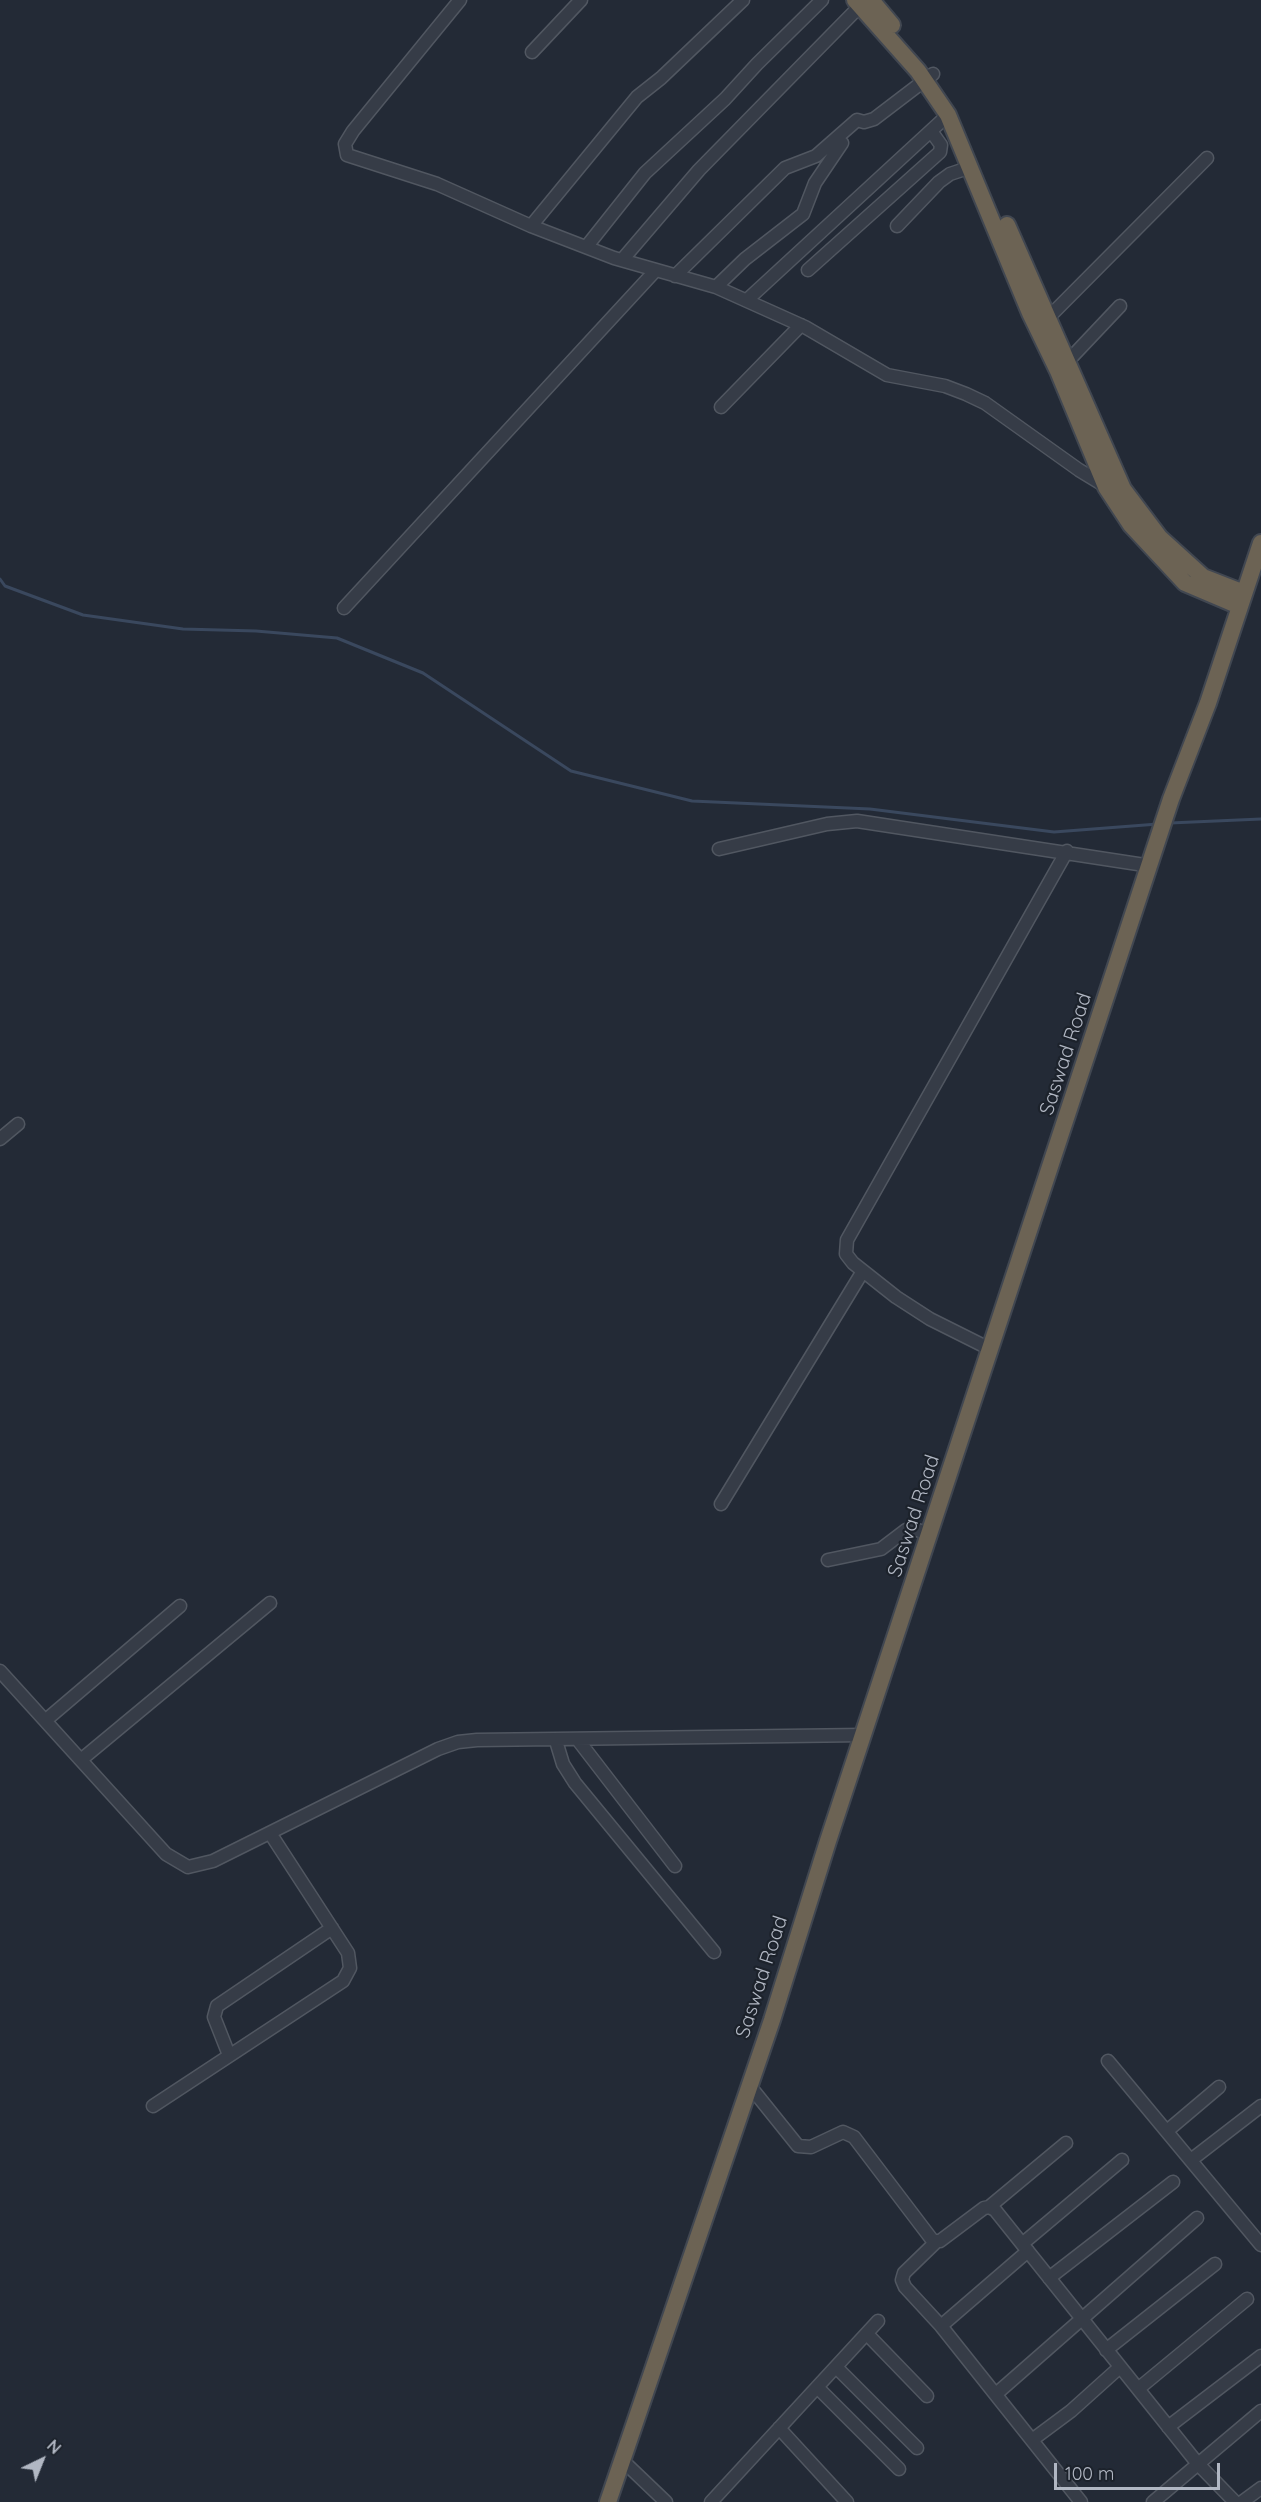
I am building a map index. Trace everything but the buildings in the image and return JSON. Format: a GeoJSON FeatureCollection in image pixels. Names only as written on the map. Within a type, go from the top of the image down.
{"type":"FeatureCollection","features":[{"type":"Feature","properties":{"kind":"highway"},"geometry":{"type":"LineString","coordinates":[[862,2],[950,98],[1043,323],[1058,371],[1131,525],[1185,583],[1241,600]]}},
{"type":"Feature","properties":{"kind":"highway"},"geometry":{"type":"LineString","coordinates":[[929,77],[970,167],[994,209]]}},
{"type":"Feature","properties":{"kind":"highway"},"geometry":{"type":"LineString","coordinates":[[1043,323],[1068,361],[1113,484]]}},
{"type":"Feature","properties":{"kind":"highway","name":"Saswad Road"},"geometry":{"type":"LineString","coordinates":[[608,2502],[749,2085],[1171,798],[1208,703],[1261,543]]}},
{"type":"Feature","properties":{"kind":"street"},"geometry":{"type":"LineString","coordinates":[[460,0],[353,131],[345,144],[347,155],[437,184],[531,225],[622,260],[716,287],[747,300],[837,344],[876,371],[945,386],[986,403],[1113,484]]}},
{"type":"Feature","properties":{"kind":"street"},"geometry":{"type":"LineString","coordinates":[[532,52],[581,0]]}},
{"type":"Feature","properties":{"kind":"street"},"geometry":{"type":"LineString","coordinates":[[531,225],[637,97],[661,78],[743,0]]}},
{"type":"Feature","properties":{"kind":"street"},"geometry":{"type":"LineString","coordinates":[[587,246],[645,173],[725,99],[822,0]]}},
{"type":"Feature","properties":{"kind":"street"},"geometry":{"type":"LineString","coordinates":[[622,260],[699,170],[862,2]]}},
{"type":"Feature","properties":{"kind":"street"},"geometry":{"type":"LineString","coordinates":[[716,287],[745,259],[803,214],[815,183],[845,138],[929,77]]}},
{"type":"Feature","properties":{"kind":"street"},"geometry":{"type":"LineString","coordinates":[[747,300],[948,115]]}},
{"type":"Feature","properties":{"kind":"street"},"geometry":{"type":"LineString","coordinates":[[675,276],[785,168],[816,156],[857,120],[864,122]]}},
{"type":"Feature","properties":{"kind":"street"},"geometry":{"type":"LineString","coordinates":[[808,270],[940,152],[941,145],[932,131]]}},
{"type":"Feature","properties":{"kind":"street"},"geometry":{"type":"LineString","coordinates":[[1043,323],[1208,158]]}},
{"type":"Feature","properties":{"kind":"street"},"geometry":{"type":"LineString","coordinates":[[897,226],[939,182],[950,174],[970,167]]}},
{"type":"Feature","properties":{"kind":"street"},"geometry":{"type":"LineString","coordinates":[[344,609],[657,270]]}},
{"type":"Feature","properties":{"kind":"street"},"geometry":{"type":"LineString","coordinates":[[1068,361],[1120,306]]}},
{"type":"Feature","properties":{"kind":"street"},"geometry":{"type":"LineString","coordinates":[[721,407],[801,325]]}},
{"type":"Feature","properties":{"kind":"street"},"geometry":{"type":"LineString","coordinates":[[719,849],[827,824],[857,821],[1067,851],[1150,866]]}},
{"type":"Feature","properties":{"kind":"street"},"geometry":{"type":"LineString","coordinates":[[990,1349],[930,1319],[896,1297],[863,1271],[846,1254],[848,1239],[1067,851]]}},
{"type":"Feature","properties":{"kind":"street"},"geometry":{"type":"LineString","coordinates":[[0,1139],[18,1124]]}},
{"type":"Feature","properties":{"kind":"street"},"geometry":{"type":"LineString","coordinates":[[722,1504],[863,1271]]}},
{"type":"Feature","properties":{"kind":"street"},"geometry":{"type":"LineString","coordinates":[[828,1560],[881,1549],[906,1530],[914,1528],[930,1534]]}},
{"type":"Feature","properties":{"kind":"street"},"geometry":{"type":"LineString","coordinates":[[82,1759],[270,1603]]}},
{"type":"Feature","properties":{"kind":"street"},"geometry":{"type":"LineString","coordinates":[[46,1720],[180,1606]]}},
{"type":"Feature","properties":{"kind":"street"},"geometry":{"type":"LineString","coordinates":[[0,1671],[166,1854],[188,1867],[213,1862],[438,1749],[458,1742],[864,1735]]}},
{"type":"Feature","properties":{"kind":"street"},"geometry":{"type":"LineString","coordinates":[[578,1740],[675,1866]]}},
{"type":"Feature","properties":{"kind":"street"},"geometry":{"type":"LineString","coordinates":[[556,1741],[563,1764],[575,1783],[714,1952]]}},
{"type":"Feature","properties":{"kind":"street"},"geometry":{"type":"LineString","coordinates":[[153,2106],[343,1981],[350,1968],[348,1953],[270,1833]]}},
{"type":"Feature","properties":{"kind":"street"},"geometry":{"type":"LineString","coordinates":[[229,2055],[214,2017],[217,2006],[332,1928]]}},
{"type":"Feature","properties":{"kind":"street"},"geometry":{"type":"LineString","coordinates":[[1108,2061],[1261,2245]]}},
{"type":"Feature","properties":{"kind":"street"},"geometry":{"type":"LineString","coordinates":[[749,2085],[798,2146],[811,2146],[843,2132],[854,2137],[927,2235],[936,2242]]}},
{"type":"Feature","properties":{"kind":"street"},"geometry":{"type":"LineString","coordinates":[[1167,2131],[1219,2087]]}},
{"type":"Feature","properties":{"kind":"street"},"geometry":{"type":"LineString","coordinates":[[1191,2160],[1261,2106]]}},
{"type":"Feature","properties":{"kind":"street"},"geometry":{"type":"LineString","coordinates":[[1066,2143],[989,2207],[984,2208],[936,2242],[904,2273],[902,2280],[1081,2502]]}},
{"type":"Feature","properties":{"kind":"street"},"geometry":{"type":"LineString","coordinates":[[941,2326],[1122,2160]]}},
{"type":"Feature","properties":{"kind":"street"},"geometry":{"type":"LineString","coordinates":[[1049,2278],[1173,2182]]}},
{"type":"Feature","properties":{"kind":"street"},"geometry":{"type":"LineString","coordinates":[[989,2207],[995,2210],[1198,2464],[1235,2502]]}},
{"type":"Feature","properties":{"kind":"street"},"geometry":{"type":"LineString","coordinates":[[996,2394],[1197,2218]]}},
{"type":"Feature","properties":{"kind":"street"},"geometry":{"type":"LineString","coordinates":[[1107,2350],[1215,2264]]}},
{"type":"Feature","properties":{"kind":"street"},"geometry":{"type":"LineString","coordinates":[[1138,2389],[1247,2299]]}},
{"type":"Feature","properties":{"kind":"street"},"geometry":{"type":"LineString","coordinates":[[711,2502],[878,2321]]}},
{"type":"Feature","properties":{"kind":"street"},"geometry":{"type":"LineString","coordinates":[[867,2334],[927,2396]]}},
{"type":"Feature","properties":{"kind":"street"},"geometry":{"type":"LineString","coordinates":[[1168,2427],[1261,2356]]}},
{"type":"Feature","properties":{"kind":"street"},"geometry":{"type":"LineString","coordinates":[[836,2367],[917,2448]]}},
{"type":"Feature","properties":{"kind":"street"},"geometry":{"type":"LineString","coordinates":[[1032,2440],[1071,2411],[1120,2367]]}},
{"type":"Feature","properties":{"kind":"street"},"geometry":{"type":"LineString","coordinates":[[817,2387],[899,2469]]}},
{"type":"Feature","properties":{"kind":"street"},"geometry":{"type":"LineString","coordinates":[[1153,2502],[1261,2411]]}},
{"type":"Feature","properties":{"kind":"street"},"geometry":{"type":"LineString","coordinates":[[779,2428],[847,2502]]}},
{"type":"Feature","properties":{"kind":"street"},"geometry":{"type":"LineString","coordinates":[[622,2460],[666,2502]]}},
{"type":"Feature","properties":{"kind":"street"},"geometry":{"type":"LineString","coordinates":[[1242,2502],[1261,2488]]}},
{"type":"Feature","properties":{"kind":"waterway"},"geometry":{"type":"LineString","coordinates":[[0,579],[5,586],[83,615],[183,629],[256,631],[337,638],[423,673],[571,771],[692,801],[870,809],[1054,832],[1158,824]]}},
{"type":"Feature","properties":{"kind":"waterway"},"geometry":{"type":"LineString","coordinates":[[1170,823],[1261,819]]}}]}
